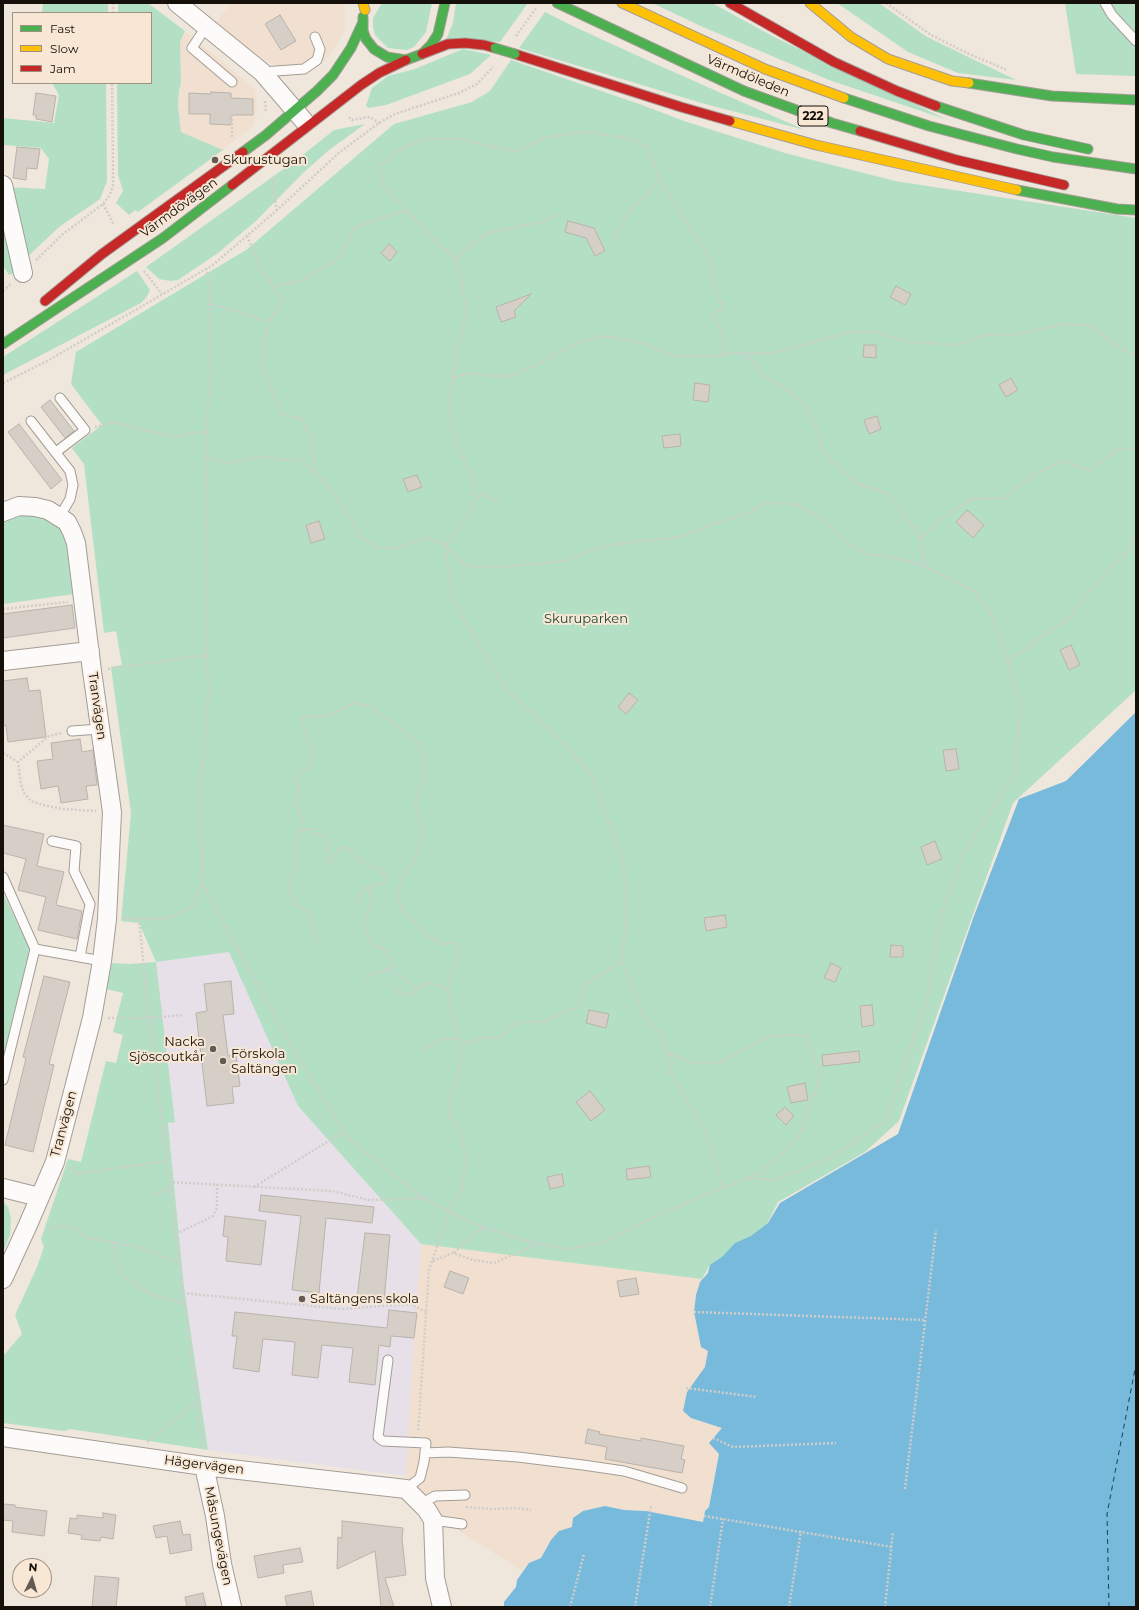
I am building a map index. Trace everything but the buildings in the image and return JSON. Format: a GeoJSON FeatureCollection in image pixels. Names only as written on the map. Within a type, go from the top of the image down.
{"type":"FeatureCollection","features":[{"type":"Feature","properties":{"kind":"main road"},"geometry":{"type":"LineString","coordinates":[[422,54],[431,45],[438,34],[445,3]]}},
{"type":"Feature","properties":{"kind":"main road","name":"Värmdöleden"},"geometry":{"type":"LineString","coordinates":[[557,3],[744,91],[832,123],[957,160],[1076,187]]}},
{"type":"Feature","properties":{"kind":"main road","name":"Värmdöleden"},"geometry":{"type":"LineString","coordinates":[[622,3],[765,69],[869,107],[963,135],[1053,157],[1136,168]]}},
{"type":"Feature","properties":{"kind":"main road"},"geometry":{"type":"LineString","coordinates":[[730,3],[834,62],[897,91],[961,116],[1024,135],[1100,151]]}},
{"type":"Feature","properties":{"kind":"main road"},"geometry":{"type":"LineString","coordinates":[[810,3],[851,37],[888,59],[952,81],[1052,96],[1136,100]]}},
{"type":"Feature","properties":{"kind":"main road"},"geometry":{"type":"LineString","coordinates":[[366,5],[363,22],[365,35],[374,49],[386,57],[406,60]]}},
{"type":"Feature","properties":{"kind":"main road","name":"Värmdövägen"},"geometry":{"type":"LineString","coordinates":[[40,305],[102,254],[266,135],[295,110],[327,80],[343,61],[363,22]]}},
{"type":"Feature","properties":{"kind":"main road","name":"Värmdövägen"},"geometry":{"type":"LineString","coordinates":[[3,344],[163,238],[371,78],[406,60],[448,44],[471,44],[495,48],[688,109],[816,145],[970,182],[1117,209],[1136,210]]}},
{"type":"Feature","properties":{"kind":"main road"},"geometry":{"type":"LineString","coordinates":[[3,335],[15,325]]}},
{"type":"Feature","properties":{"kind":"street"},"geometry":{"type":"LineString","coordinates":[[176,3],[262,72],[309,126]]}},
{"type":"Feature","properties":{"kind":"street"},"geometry":{"type":"LineString","coordinates":[[3,185],[23,273]]}},
{"type":"Feature","properties":{"kind":"street"},"geometry":{"type":"LineString","coordinates":[[3,512],[20,506],[35,507],[48,510],[60,516]]}},
{"type":"Feature","properties":{"kind":"street","name":"Tranvägen"},"geometry":{"type":"LineString","coordinates":[[3,1279],[27,1228],[55,1162],[92,1018],[102,961],[107,919],[112,812],[92,672],[76,543],[67,522],[60,516]]}},
{"type":"Feature","properties":{"kind":"street"},"geometry":{"type":"LineString","coordinates":[[3,661],[90,651]]}},
{"type":"Feature","properties":{"kind":"street"},"geometry":{"type":"LineString","coordinates":[[3,1188],[39,1197]]}},
{"type":"Feature","properties":{"kind":"street","name":"Hägervägen"},"geometry":{"type":"LineString","coordinates":[[3,1437],[204,1460],[406,1489]]}},
{"type":"Feature","properties":{"kind":"street","name":"Måsungevägen"},"geometry":{"type":"LineString","coordinates":[[204,1460],[215,1516],[222,1564],[232,1607]]}},
{"type":"Feature","properties":{"kind":"street"},"geometry":{"type":"LineString","coordinates":[[406,1489],[421,1504],[433,1520],[435,1578],[442,1607]]}},
{"type":"Feature","properties":{"kind":"lane"},"geometry":{"type":"LineString","coordinates":[[1104,3],[1136,41]]}},
{"type":"Feature","properties":{"kind":"lane"},"geometry":{"type":"LineString","coordinates":[[206,26],[192,48],[232,82]]}},
{"type":"Feature","properties":{"kind":"lane"},"geometry":{"type":"LineString","coordinates":[[262,72],[304,69],[317,60],[320,49],[315,37]]}},
{"type":"Feature","properties":{"kind":"lane"},"geometry":{"type":"LineString","coordinates":[[56,452],[85,430],[60,398]]}},
{"type":"Feature","properties":{"kind":"lane"},"geometry":{"type":"LineString","coordinates":[[31,421],[70,471],[73,484],[70,499],[60,516]]}},
{"type":"Feature","properties":{"kind":"lane"},"geometry":{"type":"LineString","coordinates":[[72,731],[100,730]]}},
{"type":"Feature","properties":{"kind":"lane"},"geometry":{"type":"LineString","coordinates":[[52,841],[76,846],[74,871],[90,904],[80,957]]}},
{"type":"Feature","properties":{"kind":"lane"},"geometry":{"type":"LineString","coordinates":[[3,877],[35,949],[3,1080]]}},
{"type":"Feature","properties":{"kind":"lane"},"geometry":{"type":"LineString","coordinates":[[35,949],[102,961]]}},
{"type":"Feature","properties":{"kind":"lane"},"geometry":{"type":"LineString","coordinates":[[388,1360],[378,1437],[383,1441],[426,1443],[424,1462],[420,1478],[406,1489]]}},
{"type":"Feature","properties":{"kind":"lane"},"geometry":{"type":"LineString","coordinates":[[425,1453],[448,1452],[511,1456],[584,1465],[624,1471],[682,1488]]}},
{"type":"Feature","properties":{"kind":"lane"},"geometry":{"type":"LineString","coordinates":[[421,1504],[434,1496],[465,1495]]}},
{"type":"Feature","properties":{"kind":"lane"},"geometry":{"type":"LineString","coordinates":[[433,1520],[462,1524]]}},
{"type":"Feature","properties":{"kind":"path"},"geometry":{"type":"LineString","coordinates":[[886,3],[931,34],[967,53],[1012,72]]}},
{"type":"Feature","properties":{"kind":"path"},"geometry":{"type":"LineString","coordinates":[[514,39],[537,8]]}},
{"type":"Feature","properties":{"kind":"path"},"geometry":{"type":"LineString","coordinates":[[3,383],[49,360],[206,269],[277,210],[340,152],[380,123],[395,114],[458,93],[477,84],[494,66]]}},
{"type":"Feature","properties":{"kind":"path"},"geometry":{"type":"LineString","coordinates":[[3,291],[63,234],[104,204],[110,195],[113,185],[112,84]]}},
{"type":"Feature","properties":{"kind":"path"},"geometry":{"type":"LineString","coordinates":[[232,115],[233,146]]}},
{"type":"Feature","properties":{"kind":"path"},"geometry":{"type":"LineString","coordinates":[[444,545],[457,531],[474,504],[475,499],[474,479],[458,446],[453,432],[450,412],[452,378],[457,347],[467,313],[460,274],[455,258],[433,239],[383,186],[380,166],[403,148],[424,139],[459,139],[515,151],[544,138],[583,132],[629,138],[646,146],[659,178],[709,256],[715,292],[724,307],[713,316],[724,334],[724,354]]}},
{"type":"Feature","properties":{"kind":"path"},"geometry":{"type":"LineString","coordinates":[[273,175],[273,190],[277,210]]}},
{"type":"Feature","properties":{"kind":"path"},"geometry":{"type":"LineString","coordinates":[[611,242],[631,209],[650,194],[659,178]]}},
{"type":"Feature","properties":{"kind":"path"},"geometry":{"type":"LineString","coordinates":[[104,204],[116,230]]}},
{"type":"Feature","properties":{"kind":"path"},"geometry":{"type":"LineString","coordinates":[[273,286],[302,280],[339,258],[355,227],[407,210]]}},
{"type":"Feature","properties":{"kind":"path"},"geometry":{"type":"LineString","coordinates":[[455,258],[487,233],[542,222],[558,215]]}},
{"type":"Feature","properties":{"kind":"path"},"geometry":{"type":"LineString","coordinates":[[247,236],[262,269],[283,301],[268,322],[262,365],[282,415],[301,418],[313,440],[314,472]]}},
{"type":"Feature","properties":{"kind":"path"},"geometry":{"type":"LineString","coordinates":[[141,268],[162,294]]}},
{"type":"Feature","properties":{"kind":"path"},"geometry":{"type":"LineString","coordinates":[[119,919],[170,918],[192,907],[202,884],[203,854],[198,816],[209,689],[206,655],[207,415],[211,375],[209,280],[206,269]]}},
{"type":"Feature","properties":{"kind":"path"},"geometry":{"type":"LineString","coordinates":[[210,303],[268,322]]}},
{"type":"Feature","properties":{"kind":"path"},"geometry":{"type":"LineString","coordinates":[[452,378],[470,373],[493,376],[512,376],[581,342],[603,336],[646,344],[672,356],[713,356],[724,354],[772,353],[851,332],[877,332],[908,342],[958,345],[985,335],[1014,335],[1063,324],[1089,325],[1131,354],[1136,354]]}},
{"type":"Feature","properties":{"kind":"path"},"geometry":{"type":"LineString","coordinates":[[747,353],[762,374],[790,392],[805,406],[818,431],[823,452],[857,484],[887,493],[921,538],[924,566]]}},
{"type":"Feature","properties":{"kind":"path"},"geometry":{"type":"LineString","coordinates":[[85,430],[113,422],[174,437],[207,431]]}},
{"type":"Feature","properties":{"kind":"path"},"geometry":{"type":"LineString","coordinates":[[921,538],[938,522],[971,499],[1004,498],[1032,476],[1063,461],[1090,471],[1117,449],[1136,450]]}},
{"type":"Feature","properties":{"kind":"path"},"geometry":{"type":"LineString","coordinates":[[207,458],[226,463],[262,457],[284,460],[299,459],[321,478],[344,507],[361,537],[376,547],[392,549],[428,538],[444,545],[460,561],[470,567],[502,567],[563,561],[608,545],[680,537],[745,514],[768,504],[797,504],[822,518],[845,541],[866,554],[892,557],[924,566],[974,591],[988,609],[1001,639],[1020,704],[1017,755],[1014,776],[964,855],[940,919],[927,999],[886,1120],[831,1158],[773,1180],[748,1178]]}},
{"type":"Feature","properties":{"kind":"path"},"geometry":{"type":"LineString","coordinates":[[475,499],[483,494],[500,504]]}},
{"type":"Feature","properties":{"kind":"path"},"geometry":{"type":"LineString","coordinates":[[1008,661],[1072,616],[1085,597],[1128,548],[1136,536]]}},
{"type":"Feature","properties":{"kind":"path"},"geometry":{"type":"LineString","coordinates":[[444,545],[453,601],[506,690],[560,740],[590,773],[623,859],[627,905],[622,961],[645,1018],[663,1037],[668,1052],[671,1073],[705,1130],[723,1188]]}},
{"type":"Feature","properties":{"kind":"path"},"geometry":{"type":"LineString","coordinates":[[3,609],[84,601]]}},
{"type":"Feature","properties":{"kind":"path"},"geometry":{"type":"LineString","coordinates":[[92,672],[139,663],[167,661],[206,655]]}},
{"type":"Feature","properties":{"kind":"path"},"geometry":{"type":"LineString","coordinates":[[316,941],[311,918],[305,910],[296,905],[291,894],[290,884],[298,859],[295,846],[302,822],[298,806],[299,788],[295,779],[302,770],[310,766],[313,752],[303,723],[303,718],[312,716],[325,717],[354,703],[370,706],[418,742],[425,759],[424,780],[415,805],[423,831],[416,858],[401,881],[397,895],[404,912],[430,937],[441,945],[453,942],[460,950],[450,975],[448,990],[460,1053],[458,1080],[451,1091],[450,1113],[461,1135],[466,1159],[462,1188],[449,1212],[429,1270],[417,1443]]}},
{"type":"Feature","properties":{"kind":"path"},"geometry":{"type":"LineString","coordinates":[[18,762],[49,736],[72,731]]}},
{"type":"Feature","properties":{"kind":"path"},"geometry":{"type":"LineString","coordinates":[[3,753],[18,762]]}},
{"type":"Feature","properties":{"kind":"path"},"geometry":{"type":"LineString","coordinates":[[18,762],[21,784],[24,793],[32,801],[63,809],[112,812]]}},
{"type":"Feature","properties":{"kind":"path"},"geometry":{"type":"LineString","coordinates":[[300,830],[312,829],[316,834],[324,836],[328,842],[326,861],[329,864],[337,851],[342,847],[350,849],[358,859],[380,870],[386,876],[384,882],[376,884],[370,888],[364,888],[356,903]]}},
{"type":"Feature","properties":{"kind":"path"},"geometry":{"type":"LineString","coordinates":[[202,884],[297,1056],[350,1140],[426,1198],[449,1212],[484,1227],[536,1244],[569,1249],[607,1241],[664,1212],[762,1172],[800,1135],[806,1114],[820,1082],[820,1070],[811,1050],[807,1035],[770,1036],[721,1062],[693,1063],[668,1052]]}},
{"type":"Feature","properties":{"kind":"path"},"geometry":{"type":"LineString","coordinates":[[367,979],[372,974],[395,965],[383,947],[373,946],[363,927],[372,902],[370,888]]}},
{"type":"Feature","properties":{"kind":"path"},"geometry":{"type":"LineString","coordinates":[[139,919],[149,1018],[204,1460]]}},
{"type":"Feature","properties":{"kind":"path"},"geometry":{"type":"LineString","coordinates":[[424,1051],[438,1040],[456,1038],[469,1043],[483,1038],[501,1037],[517,1022],[543,1022],[579,1006],[588,983],[622,961]]}},
{"type":"Feature","properties":{"kind":"path"},"geometry":{"type":"LineString","coordinates":[[387,969],[402,977],[418,989]]}},
{"type":"Feature","properties":{"kind":"path"},"geometry":{"type":"LineString","coordinates":[[393,986],[398,992],[409,996],[425,982],[448,990]]}},
{"type":"Feature","properties":{"kind":"path"},"geometry":{"type":"LineString","coordinates":[[92,1018],[149,1018],[182,1015]]}},
{"type":"Feature","properties":{"kind":"path"},"geometry":{"type":"LineString","coordinates":[[254,1188],[345,1131]]}},
{"type":"Feature","properties":{"kind":"path"},"geometry":{"type":"LineString","coordinates":[[55,1162],[68,1165],[76,1174],[167,1161]]}},
{"type":"Feature","properties":{"kind":"path"},"geometry":{"type":"LineString","coordinates":[[170,1182],[217,1184],[254,1188],[332,1191],[369,1200],[426,1198]]}},
{"type":"Feature","properties":{"kind":"path"},"geometry":{"type":"LineString","coordinates":[[176,1234],[213,1216],[217,1208],[217,1184]]}},
{"type":"Feature","properties":{"kind":"path"},"geometry":{"type":"LineString","coordinates":[[152,1195],[170,1189]]}},
{"type":"Feature","properties":{"kind":"path"},"geometry":{"type":"LineString","coordinates":[[46,1230],[61,1226],[72,1227],[88,1238],[139,1247],[179,1263]]}},
{"type":"Feature","properties":{"kind":"path"},"geometry":{"type":"LineString","coordinates":[[432,1261],[453,1253],[484,1227]]}},
{"type":"Feature","properties":{"kind":"path"},"geometry":{"type":"LineString","coordinates":[[905,1489],[936,1230]]}},
{"type":"Feature","properties":{"kind":"path"},"geometry":{"type":"LineString","coordinates":[[114,1242],[116,1266],[124,1277],[150,1294],[184,1303]]}},
{"type":"Feature","properties":{"kind":"path"},"geometry":{"type":"LineString","coordinates":[[453,1253],[473,1260],[494,1263],[536,1244]]}},
{"type":"Feature","properties":{"kind":"path"},"geometry":{"type":"LineString","coordinates":[[183,1293],[342,1309],[410,1304],[426,1312]]}},
{"type":"Feature","properties":{"kind":"path"},"geometry":{"type":"LineString","coordinates":[[694,1312],[925,1320]]}},
{"type":"Feature","properties":{"kind":"path"},"geometry":{"type":"LineString","coordinates":[[686,1388],[757,1397]]}},
{"type":"Feature","properties":{"kind":"path"},"geometry":{"type":"LineString","coordinates":[[144,1445],[197,1402]]}},
{"type":"Feature","properties":{"kind":"path"},"geometry":{"type":"LineString","coordinates":[[713,1438],[733,1447],[836,1443]]}},
{"type":"Feature","properties":{"kind":"path"},"geometry":{"type":"LineString","coordinates":[[635,1607],[651,1506]]}},
{"type":"Feature","properties":{"kind":"path"},"geometry":{"type":"LineString","coordinates":[[460,1507],[491,1509],[516,1508],[532,1510]]}},
{"type":"Feature","properties":{"kind":"path"},"geometry":{"type":"LineString","coordinates":[[704,1516],[892,1547]]}},
{"type":"Feature","properties":{"kind":"path"},"geometry":{"type":"LineString","coordinates":[[710,1607],[723,1519]]}},
{"type":"Feature","properties":{"kind":"path"},"geometry":{"type":"LineString","coordinates":[[789,1607],[801,1531]]}},
{"type":"Feature","properties":{"kind":"path"},"geometry":{"type":"LineString","coordinates":[[885,1607],[894,1532]]}},
{"type":"Feature","properties":{"kind":"path"},"geometry":{"type":"LineString","coordinates":[[570,1607],[584,1554]]}},
{"type":"Feature","properties":{"kind":"shaded area"},"geometry":{"type":"Polygon","coordinates":[[[231,3],[344,3],[346,28],[331,53],[319,65],[306,73],[289,73],[256,55],[215,23],[231,3]]]}},
{"type":"Feature","properties":{"kind":"shaded area"},"geometry":{"type":"Polygon","coordinates":[[[185,31],[254,88],[258,110],[253,126],[223,150],[181,133],[178,106],[181,82],[180,41],[185,31]]]}},
{"type":"Feature","properties":{"kind":"shaded area","name":"Saltängens skola"},"geometry":{"type":"Polygon","coordinates":[[[229,951],[298,1106],[421,1244],[406,1476],[208,1450],[184,1286],[168,1123],[175,1121],[156,962],[229,951]]]}},
{"type":"Feature","properties":{"kind":"shaded area"},"geometry":{"type":"Polygon","coordinates":[[[421,1244],[702,1279],[696,1295],[694,1312],[701,1347],[708,1350],[705,1367],[687,1392],[691,1418],[722,1427],[719,1454],[709,1507],[705,1511],[703,1522],[646,1511],[624,1510],[605,1506],[583,1511],[572,1527],[541,1558],[529,1563],[522,1571],[441,1519],[406,1476],[421,1244]]]}},
{"type":"Feature","properties":{"kind":"green space"},"geometry":{"type":"Polygon","coordinates":[[[43,3],[108,3],[108,12],[42,12],[43,3]]]}},
{"type":"Feature","properties":{"kind":"green space"},"geometry":{"type":"Polygon","coordinates":[[[118,3],[148,3],[185,31],[180,42],[181,82],[178,106],[181,132],[223,150],[138,212],[135,210],[129,215],[116,203],[123,191],[118,175],[117,84],[152,84],[152,12],[118,12],[118,3]]]}},
{"type":"Feature","properties":{"kind":"green space"},"geometry":{"type":"Polygon","coordinates":[[[382,3],[432,3],[426,32],[414,47],[407,50],[388,48],[375,35],[373,18],[382,3]]]}},
{"type":"Feature","properties":{"kind":"green space"},"geometry":{"type":"Polygon","coordinates":[[[456,3],[528,3],[500,42],[446,40],[453,23],[456,3]]]}},
{"type":"Feature","properties":{"kind":"green space"},"geometry":{"type":"Polygon","coordinates":[[[652,3],[712,3],[774,37],[948,120],[829,80],[703,27],[652,3]]]}},
{"type":"Feature","properties":{"kind":"green space"},"geometry":{"type":"Polygon","coordinates":[[[837,3],[879,3],[927,37],[1016,80],[958,73],[908,52],[837,3]]]}},
{"type":"Feature","properties":{"kind":"green space"},"geometry":{"type":"Polygon","coordinates":[[[1065,3],[1136,3],[1136,76],[1076,74],[1065,3]]]}},
{"type":"Feature","properties":{"kind":"green space"},"geometry":{"type":"Polygon","coordinates":[[[545,12],[660,66],[805,130],[705,104],[519,48],[545,12]]]}},
{"type":"Feature","properties":{"kind":"green space"},"geometry":{"type":"Polygon","coordinates":[[[463,49],[491,55],[470,74],[386,105],[369,108],[366,106],[372,88],[388,76],[415,69],[463,49]]]}},
{"type":"Feature","properties":{"kind":"green space","name":"Skuruparken"},"geometry":{"type":"Polygon","coordinates":[[[511,60],[684,121],[785,153],[895,181],[1136,218],[1136,690],[1013,803],[899,1121],[865,1152],[778,1202],[766,1226],[709,1266],[702,1279],[421,1244],[298,1106],[229,952],[156,962],[139,923],[121,921],[131,813],[111,667],[122,665],[116,631],[104,633],[84,464],[72,448],[102,425],[71,384],[76,352],[246,250],[394,124],[472,102],[490,91],[511,60]]]}},
{"type":"Feature","properties":{"kind":"green space"},"geometry":{"type":"Polygon","coordinates":[[[53,84],[106,84],[107,181],[100,199],[59,227],[24,260],[8,187],[45,189],[49,159],[41,148],[3,145],[3,118],[54,123],[59,95],[53,84]]]}},
{"type":"Feature","properties":{"kind":"green space"},"geometry":{"type":"Polygon","coordinates":[[[365,124],[329,150],[303,173],[257,220],[218,253],[178,280],[170,281],[159,279],[146,267],[299,158],[334,130],[365,124]]]}},
{"type":"Feature","properties":{"kind":"green space"},"geometry":{"type":"Polygon","coordinates":[[[3,210],[19,270],[9,275],[3,266],[3,210]]]}},
{"type":"Feature","properties":{"kind":"green space"},"geometry":{"type":"Polygon","coordinates":[[[137,271],[150,290],[146,298],[141,303],[3,375],[3,357],[137,271]]]}},
{"type":"Feature","properties":{"kind":"green space"},"geometry":{"type":"Polygon","coordinates":[[[19,513],[31,514],[56,522],[67,537],[74,594],[3,604],[3,521],[7,517],[19,513]]]}},
{"type":"Feature","properties":{"kind":"green space"},"geometry":{"type":"Polygon","coordinates":[[[3,893],[30,949],[3,1059],[3,893]]]}},
{"type":"Feature","properties":{"kind":"green space"},"geometry":{"type":"Polygon","coordinates":[[[156,962],[175,1122],[168,1123],[184,1286],[208,1450],[70,1429],[64,1431],[3,1423],[3,1356],[22,1334],[15,1315],[37,1267],[44,1247],[41,1239],[68,1159],[81,1162],[106,1061],[116,1063],[123,1035],[113,1032],[123,993],[106,989],[112,963],[130,964],[156,962]]]}},
{"type":"Feature","properties":{"kind":"green space"},"geometry":{"type":"Polygon","coordinates":[[[3,1201],[8,1207],[11,1218],[10,1235],[3,1252],[3,1201]]]}},
{"type":"Feature","properties":{"kind":"water"},"geometry":{"type":"Polygon","coordinates":[[[1136,712],[1136,1607],[504,1607],[504,1602],[516,1587],[517,1580],[529,1563],[541,1558],[551,1540],[559,1531],[572,1527],[573,1518],[583,1511],[605,1506],[624,1510],[646,1511],[703,1522],[705,1511],[709,1507],[719,1454],[709,1443],[722,1428],[691,1418],[683,1411],[687,1392],[705,1367],[708,1351],[701,1347],[694,1312],[696,1295],[700,1282],[708,1273],[710,1265],[723,1256],[735,1243],[751,1236],[768,1223],[780,1203],[898,1134],[974,916],[1019,799],[1066,781],[1136,712]]]}},
{"type":"Feature","properties":{"kind":"ferry route"},"geometry":{"type":"LineString","coordinates":[[1109,1607],[1107,1514],[1136,1364]]}},
{"type":"Feature","properties":{"kind":"traffic: fast"},"geometry":{"type":"LineString","coordinates":[[363,17],[363,31],[366,39],[374,49],[387,57],[406,60],[422,54],[431,45],[438,34],[445,3]]}},
{"type":"Feature","properties":{"kind":"traffic: fast"},"geometry":{"type":"LineString","coordinates":[[557,3],[744,91],[832,123],[860,131]]}},
{"type":"Feature","properties":{"kind":"traffic: fast"},"geometry":{"type":"LineString","coordinates":[[243,152],[266,135],[317,91],[333,75],[351,48],[363,22]]}},
{"type":"Feature","properties":{"kind":"traffic: fast"},"geometry":{"type":"LineString","coordinates":[[495,48],[515,54]]}},
{"type":"Feature","properties":{"kind":"traffic: fast"},"geometry":{"type":"LineString","coordinates":[[969,83],[1052,96],[1136,100]]}},
{"type":"Feature","properties":{"kind":"traffic: fast"},"geometry":{"type":"LineString","coordinates":[[844,98],[929,126],[1017,149],[1053,157],[1136,169]]}},
{"type":"Feature","properties":{"kind":"traffic: fast"},"geometry":{"type":"LineString","coordinates":[[936,106],[1024,135],[1088,149]]}},
{"type":"Feature","properties":{"kind":"traffic: fast"},"geometry":{"type":"LineString","coordinates":[[3,344],[163,238],[232,185]]}},
{"type":"Feature","properties":{"kind":"traffic: fast"},"geometry":{"type":"LineString","coordinates":[[1017,190],[1117,209],[1136,210]]}},
{"type":"Feature","properties":{"kind":"traffic: slow"},"geometry":{"type":"LineString","coordinates":[[363,3],[365,10]]}},
{"type":"Feature","properties":{"kind":"traffic: slow"},"geometry":{"type":"LineString","coordinates":[[622,3],[765,69],[844,98]]}},
{"type":"Feature","properties":{"kind":"traffic: slow"},"geometry":{"type":"LineString","coordinates":[[810,3],[851,37],[888,59],[952,81],[969,83]]}},
{"type":"Feature","properties":{"kind":"traffic: slow"},"geometry":{"type":"LineString","coordinates":[[730,121],[816,145],[1017,190]]}},
{"type":"Feature","properties":{"kind":"traffic: jam"},"geometry":{"type":"LineString","coordinates":[[730,3],[834,62],[897,91],[936,106]]}},
{"type":"Feature","properties":{"kind":"traffic: jam"},"geometry":{"type":"LineString","coordinates":[[422,54],[448,44],[465,43],[495,48]]}},
{"type":"Feature","properties":{"kind":"traffic: jam"},"geometry":{"type":"LineString","coordinates":[[515,54],[681,107],[730,121]]}},
{"type":"Feature","properties":{"kind":"traffic: jam"},"geometry":{"type":"LineString","coordinates":[[232,185],[361,85],[379,73],[406,60]]}},
{"type":"Feature","properties":{"kind":"traffic: jam"},"geometry":{"type":"LineString","coordinates":[[860,131],[957,160],[1064,185]]}},
{"type":"Feature","properties":{"kind":"traffic: jam"},"geometry":{"type":"LineString","coordinates":[[45,301],[102,254],[243,152]]}},
{"type":"Feature","properties":{"kind":"place","name":"Skurustugan"},"geometry":{"type":"Point","coordinates":[215,160]}},
{"type":"Feature","properties":{"kind":"place","name":"Nacka Sjöscoutkår"},"geometry":{"type":"Point","coordinates":[213,1049]}},
{"type":"Feature","properties":{"kind":"place","name":"Förskola Saltängen"},"geometry":{"type":"Point","coordinates":[223,1061]}},
{"type":"Feature","properties":{"kind":"place","name":"Saltängens skola"},"geometry":{"type":"Point","coordinates":[302,1299]}}]}
